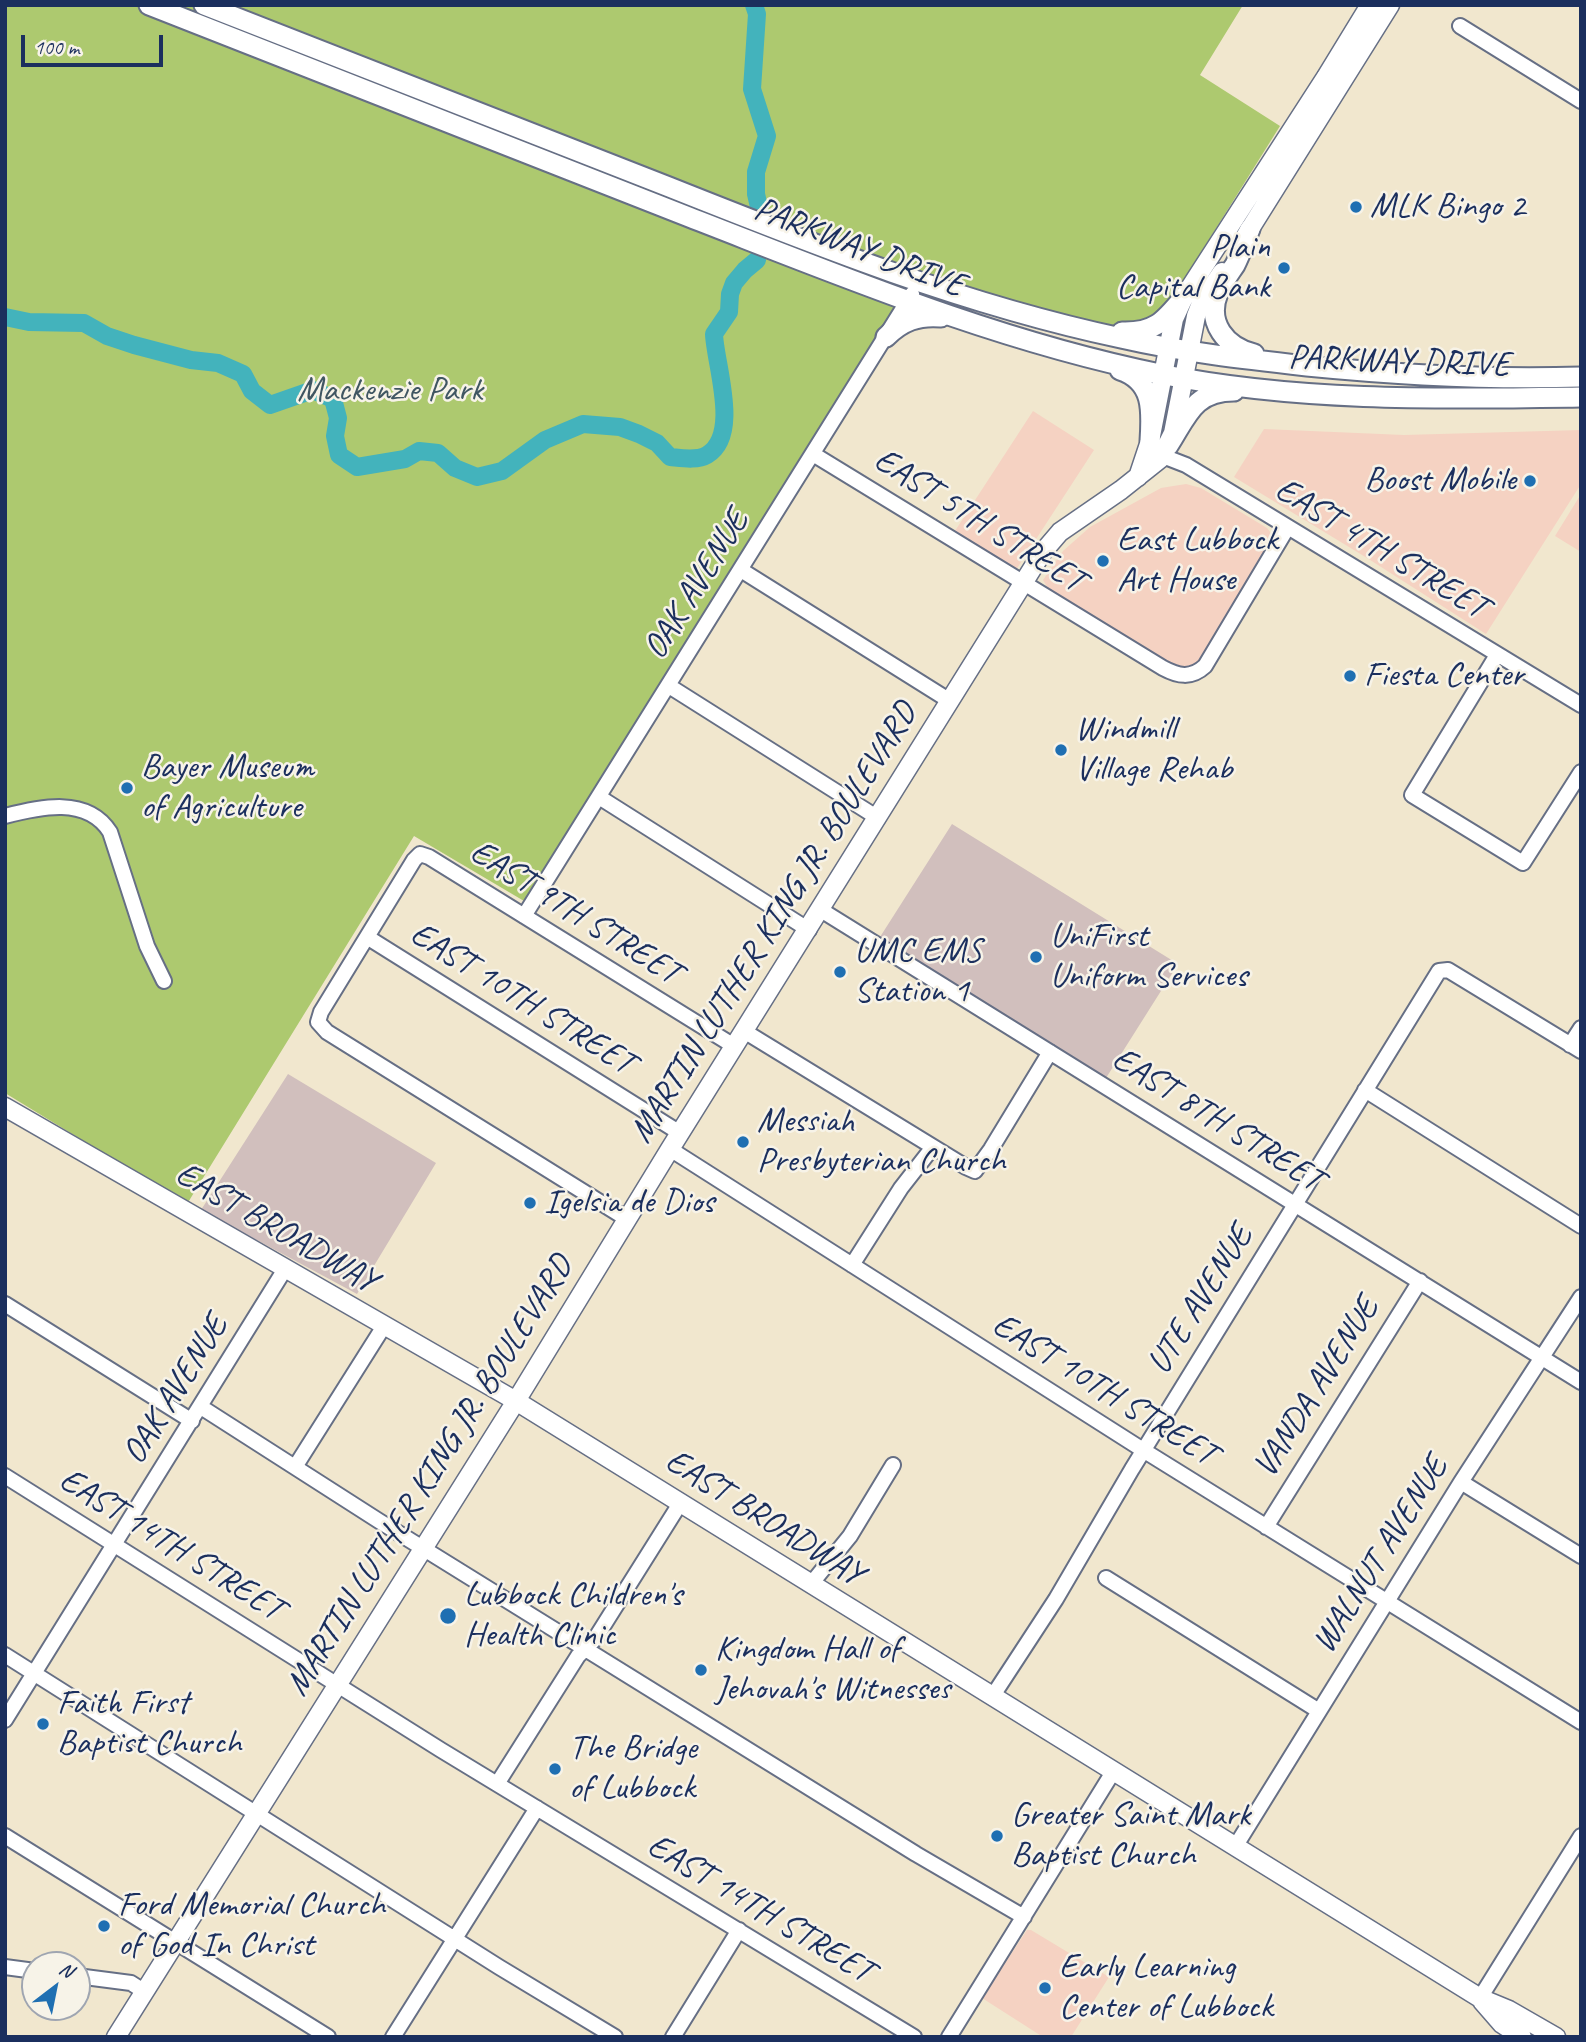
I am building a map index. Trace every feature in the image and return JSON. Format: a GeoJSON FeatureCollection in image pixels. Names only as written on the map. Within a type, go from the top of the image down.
{"type":"FeatureCollection","features":[{"type":"Feature","properties":{"kind":"highway","name":"PARKWAY DRIVE"},"geometry":{"type":"LineString","coordinates":[[149,5],[908,301],[959,320],[1043,345],[1163,374],[1277,390],[1392,398],[1581,397]]}},
{"type":"Feature","properties":{"kind":"highway","name":"PARKWAY DRIVE"},"geometry":{"type":"LineString","coordinates":[[204,5],[919,283],[1012,311],[1168,348],[1292,364],[1449,378],[1581,377]]}},
{"type":"Feature","properties":{"kind":"highway"},"geometry":{"type":"LineString","coordinates":[[1250,229],[1235,264],[1219,290],[1214,311],[1219,332],[1234,347],[1292,364]]}},
{"type":"Feature","properties":{"kind":"highway"},"geometry":{"type":"LineString","coordinates":[[1074,327],[1138,332],[1158,325],[1184,297]]}},
{"type":"Feature","properties":{"kind":"highway"},"geometry":{"type":"LineString","coordinates":[[886,337],[897,326],[926,316],[959,320]]}},
{"type":"Feature","properties":{"kind":"highway"},"geometry":{"type":"LineString","coordinates":[[1043,345],[1088,362],[1124,371],[1143,384],[1150,398],[1157,448]]}},
{"type":"Feature","properties":{"kind":"highway"},"geometry":{"type":"LineString","coordinates":[[1157,448],[1190,409],[1208,395],[1222,391],[1277,390]]}},
{"type":"Feature","properties":{"kind":"main road"},"geometry":{"type":"LineString","coordinates":[[1157,448],[1163,374],[1174,319],[1184,297],[1370,5]]}},
{"type":"Feature","properties":{"kind":"main road"},"geometry":{"type":"LineString","coordinates":[[1157,448],[1184,377],[1196,316],[1202,303],[1390,5]]}},
{"type":"Feature","properties":{"kind":"main road","name":"MARTIN LUTHER KING JR. BOULEVARD"},"geometry":{"type":"LineString","coordinates":[[116,2037],[516,1402],[670,1149],[1042,553],[1060,532],[1138,477],[1157,448]]}},
{"type":"Feature","properties":{"kind":"main road","name":"EAST BROADWAY"},"geometry":{"type":"LineString","coordinates":[[5,1107],[516,1402],[1480,1998],[1509,2010],[1556,2037]]}},
{"type":"Feature","properties":{"kind":"main road","name":"EAST BROADWAY"},"geometry":{"type":"LineString","coordinates":[[1480,1998],[1502,2024],[1522,2037]]}},
{"type":"Feature","properties":{"kind":"street"},"geometry":{"type":"LineString","coordinates":[[1460,26],[1581,101]]}},
{"type":"Feature","properties":{"kind":"street","name":"OAK AVENUE"},"geometry":{"type":"LineString","coordinates":[[524,916],[919,283]]}},
{"type":"Feature","properties":{"kind":"street","name":"EAST 4TH STREET"},"geometry":{"type":"LineString","coordinates":[[1157,448],[1581,705]]}},
{"type":"Feature","properties":{"kind":"street","name":"EAST 5TH STREET"},"geometry":{"type":"LineString","coordinates":[[813,454],[1169,671],[1189,675],[1205,666],[1288,527]]}},
{"type":"Feature","properties":{"kind":"street"},"geometry":{"type":"LineString","coordinates":[[741,570],[950,701]]}},
{"type":"Feature","properties":{"kind":"street"},"geometry":{"type":"LineString","coordinates":[[1497,655],[1412,794],[1523,863],[1581,772]]}},
{"type":"Feature","properties":{"kind":"street"},"geometry":{"type":"LineString","coordinates":[[668,686],[878,818]]}},
{"type":"Feature","properties":{"kind":"street"},"geometry":{"type":"LineString","coordinates":[[599,797],[809,929]]}},
{"type":"Feature","properties":{"kind":"street"},"geometry":{"type":"LineString","coordinates":[[5,816],[33,809],[61,807],[88,813],[105,824],[110,832],[147,946],[164,981]]}},
{"type":"Feature","properties":{"kind":"street","name":"EAST 9TH STREET"},"geometry":{"type":"LineString","coordinates":[[367,937],[420,855],[429,856],[734,1046]]}},
{"type":"Feature","properties":{"kind":"street","name":"EAST 8TH STREET"},"geometry":{"type":"LineString","coordinates":[[821,910],[1581,1382]]}},
{"type":"Feature","properties":{"kind":"street"},"geometry":{"type":"LineString","coordinates":[[367,937],[317,1022],[327,1032],[627,1219]]}},
{"type":"Feature","properties":{"kind":"street","name":"EAST 10TH STREET"},"geometry":{"type":"LineString","coordinates":[[367,937],[680,1133]]}},
{"type":"Feature","properties":{"kind":"street","name":"UTE AVENUE"},"geometry":{"type":"LineString","coordinates":[[992,1697],[1056,1600],[1143,1451],[1439,971],[1448,970],[1576,1048]]}},
{"type":"Feature","properties":{"kind":"street"},"geometry":{"type":"LineString","coordinates":[[1576,1048],[1581,1028]]}},
{"type":"Feature","properties":{"kind":"street"},"geometry":{"type":"LineString","coordinates":[[744,1031],[975,1171],[1050,1052]]}},
{"type":"Feature","properties":{"kind":"street"},"geometry":{"type":"LineString","coordinates":[[1365,1090],[1581,1226]]}},
{"type":"Feature","properties":{"kind":"street"},"geometry":{"type":"LineString","coordinates":[[852,1265],[901,1188],[933,1147]]}},
{"type":"Feature","properties":{"kind":"street","name":"EAST 10TH STREET"},"geometry":{"type":"LineString","coordinates":[[670,1149],[1143,1451],[1581,1722]]}},
{"type":"Feature","properties":{"kind":"street","name":"OAK AVENUE"},"geometry":{"type":"LineString","coordinates":[[5,1720],[285,1269]]}},
{"type":"Feature","properties":{"kind":"street","name":"VANDA AVENUE"},"geometry":{"type":"LineString","coordinates":[[1266,1527],[1420,1281]]}},
{"type":"Feature","properties":{"kind":"street","name":"WALNUT AVENUE"},"geometry":{"type":"LineString","coordinates":[[1235,1847],[1461,1482],[1581,1297]]}},
{"type":"Feature","properties":{"kind":"street"},"geometry":{"type":"LineString","coordinates":[[5,1304],[192,1421]]}},
{"type":"Feature","properties":{"kind":"street"},"geometry":{"type":"LineString","coordinates":[[295,1467],[384,1326]]}},
{"type":"Feature","properties":{"kind":"street"},"geometry":{"type":"LineString","coordinates":[[201,1407],[916,1854],[1024,1917]]}},
{"type":"Feature","properties":{"kind":"street"},"geometry":{"type":"LineString","coordinates":[[811,1584],[850,1536],[892,1465]]}},
{"type":"Feature","properties":{"kind":"street","name":"EAST 14TH STREET"},"geometry":{"type":"LineString","coordinates":[[5,1476],[497,1784],[914,2037]]}},
{"type":"Feature","properties":{"kind":"street"},"geometry":{"type":"LineString","coordinates":[[1461,1482],[1581,1556]]}},
{"type":"Feature","properties":{"kind":"street"},"geometry":{"type":"LineString","coordinates":[[497,1784],[578,1656],[595,1639],[681,1502]]}},
{"type":"Feature","properties":{"kind":"street"},"geometry":{"type":"LineString","coordinates":[[1106,1578],[1319,1711]]}},
{"type":"Feature","properties":{"kind":"street"},"geometry":{"type":"LineString","coordinates":[[5,1655],[615,2037]]}},
{"type":"Feature","properties":{"kind":"street"},"geometry":{"type":"LineString","coordinates":[[949,2037],[1113,1772]]}},
{"type":"Feature","properties":{"kind":"street"},"geometry":{"type":"LineString","coordinates":[[393,2037],[537,1808]]}},
{"type":"Feature","properties":{"kind":"street"},"geometry":{"type":"LineString","coordinates":[[5,1836],[328,2037]]}},
{"type":"Feature","properties":{"kind":"street"},"geometry":{"type":"LineString","coordinates":[[1480,1998],[1581,1836]]}},
{"type":"Feature","properties":{"kind":"street"},"geometry":{"type":"LineString","coordinates":[[673,2037],[739,1930]]}},
{"type":"Feature","properties":{"kind":"street"},"geometry":{"type":"LineString","coordinates":[[91,1978],[131,1983],[145,1992]]}},
{"type":"Feature","properties":{"kind":"shaded area"},"geometry":{"type":"Polygon","coordinates":[[[1033,411],[1094,450],[1014,573],[953,534],[1033,411]]]}},
{"type":"Feature","properties":{"kind":"shaded area"},"geometry":{"type":"Polygon","coordinates":[[[1264,429],[1404,435],[1581,430],[1581,484],[1486,634],[1234,477],[1264,429]]]}},
{"type":"Feature","properties":{"kind":"shaded area"},"geometry":{"type":"Polygon","coordinates":[[[1186,484],[1201,488],[1267,528],[1272,539],[1200,659],[1194,665],[1181,668],[1049,590],[1043,580],[1063,551],[1090,527],[1161,488],[1186,484]]]}},
{"type":"Feature","properties":{"kind":"shaded area"},"geometry":{"type":"Polygon","coordinates":[[[1581,494],[1581,552],[1555,536],[1581,494]]]}},
{"type":"Feature","properties":{"kind":"shaded area"},"geometry":{"type":"Polygon","coordinates":[[[952,824],[1178,964],[1106,1078],[880,937],[952,824]]]}},
{"type":"Feature","properties":{"kind":"shaded area"},"geometry":{"type":"Polygon","coordinates":[[[288,1074],[436,1163],[357,1294],[201,1210],[288,1074]]]}},
{"type":"Feature","properties":{"kind":"shaded area","name":"Early Learning Center of Lubbock"},"geometry":{"type":"Polygon","coordinates":[[[1027,1930],[1109,1977],[1071,2037],[1043,2037],[982,1998],[1027,1930]]]}},
{"type":"Feature","properties":{"kind":"green space","name":"Mackenzie Park"},"geometry":{"type":"Polygon","coordinates":[[[5,5],[1243,5],[1200,75],[1280,126],[1172,303],[1141,328],[1100,324],[917,274],[524,901],[414,836],[187,1204],[5,1093],[5,5]]]}},
{"type":"Feature","properties":{"kind":"waterway"},"geometry":{"type":"LineString","coordinates":[[754,5],[757,14],[752,89],[767,136],[756,172],[759,207]]}},
{"type":"Feature","properties":{"kind":"waterway"},"geometry":{"type":"LineString","coordinates":[[5,317],[29,322],[84,323],[107,336],[134,345],[191,360],[218,363],[243,374],[252,391],[270,405],[313,390],[333,399],[338,418],[335,436],[339,455],[357,467],[405,459],[419,451],[438,453],[455,468],[477,477],[502,471],[545,440],[583,424],[620,427],[639,434],[657,443],[670,457],[694,459],[707,455],[717,445],[723,432],[724,416],[724,398],[714,334],[729,312],[734,283],[757,260]]}},
{"type":"Feature","properties":{"kind":"place","name":"MLK Bingo 2"},"geometry":{"type":"Point","coordinates":[1356,207]}},
{"type":"Feature","properties":{"kind":"place","name":"Plain Capital Bank"},"geometry":{"type":"Point","coordinates":[1284,268]}},
{"type":"Feature","properties":{"kind":"place","name":"Boost Mobile"},"geometry":{"type":"Point","coordinates":[1530,481]}},
{"type":"Feature","properties":{"kind":"place","name":"East Lubbock Art House"},"geometry":{"type":"Point","coordinates":[1103,561]}},
{"type":"Feature","properties":{"kind":"place","name":"Fiesta Center"},"geometry":{"type":"Point","coordinates":[1350,676]}},
{"type":"Feature","properties":{"kind":"place","name":"Windmill Village Rehab"},"geometry":{"type":"Point","coordinates":[1061,750]}},
{"type":"Feature","properties":{"kind":"place","name":"Bayer Museum of Agriculture"},"geometry":{"type":"Point","coordinates":[127,788]}},
{"type":"Feature","properties":{"kind":"place","name":"UniFirst Uniform Services"},"geometry":{"type":"Point","coordinates":[1036,957]}},
{"type":"Feature","properties":{"kind":"place","name":"UMC EMS Station 1"},"geometry":{"type":"Point","coordinates":[840,972]}},
{"type":"Feature","properties":{"kind":"place","name":"Messiah Presbyterian Church"},"geometry":{"type":"Point","coordinates":[743,1142]}},
{"type":"Feature","properties":{"kind":"place","name":"Igelsia de Dios"},"geometry":{"type":"Point","coordinates":[530,1203]}},
{"type":"Feature","properties":{"kind":"place","name":"Lubbock Children's Health Clinic"},"geometry":{"type":"Point","coordinates":[448,1616]}},
{"type":"Feature","properties":{"kind":"place","name":"Kingdom Hall of Jehovah's Witnesses"},"geometry":{"type":"Point","coordinates":[701,1670]}},
{"type":"Feature","properties":{"kind":"place","name":"Faith First Baptist Church"},"geometry":{"type":"Point","coordinates":[43,1724]}},
{"type":"Feature","properties":{"kind":"place","name":"The Bridge of Lubbock"},"geometry":{"type":"Point","coordinates":[555,1769]}},
{"type":"Feature","properties":{"kind":"place","name":"Greater Saint Mark Baptist Church"},"geometry":{"type":"Point","coordinates":[997,1836]}},
{"type":"Feature","properties":{"kind":"place","name":"Ford Memorial Church of God In Christ"},"geometry":{"type":"Point","coordinates":[104,1926]}},
{"type":"Feature","properties":{"kind":"place","name":"Early Learning Center of Lubbock"},"geometry":{"type":"Point","coordinates":[1045,1988]}}]}
